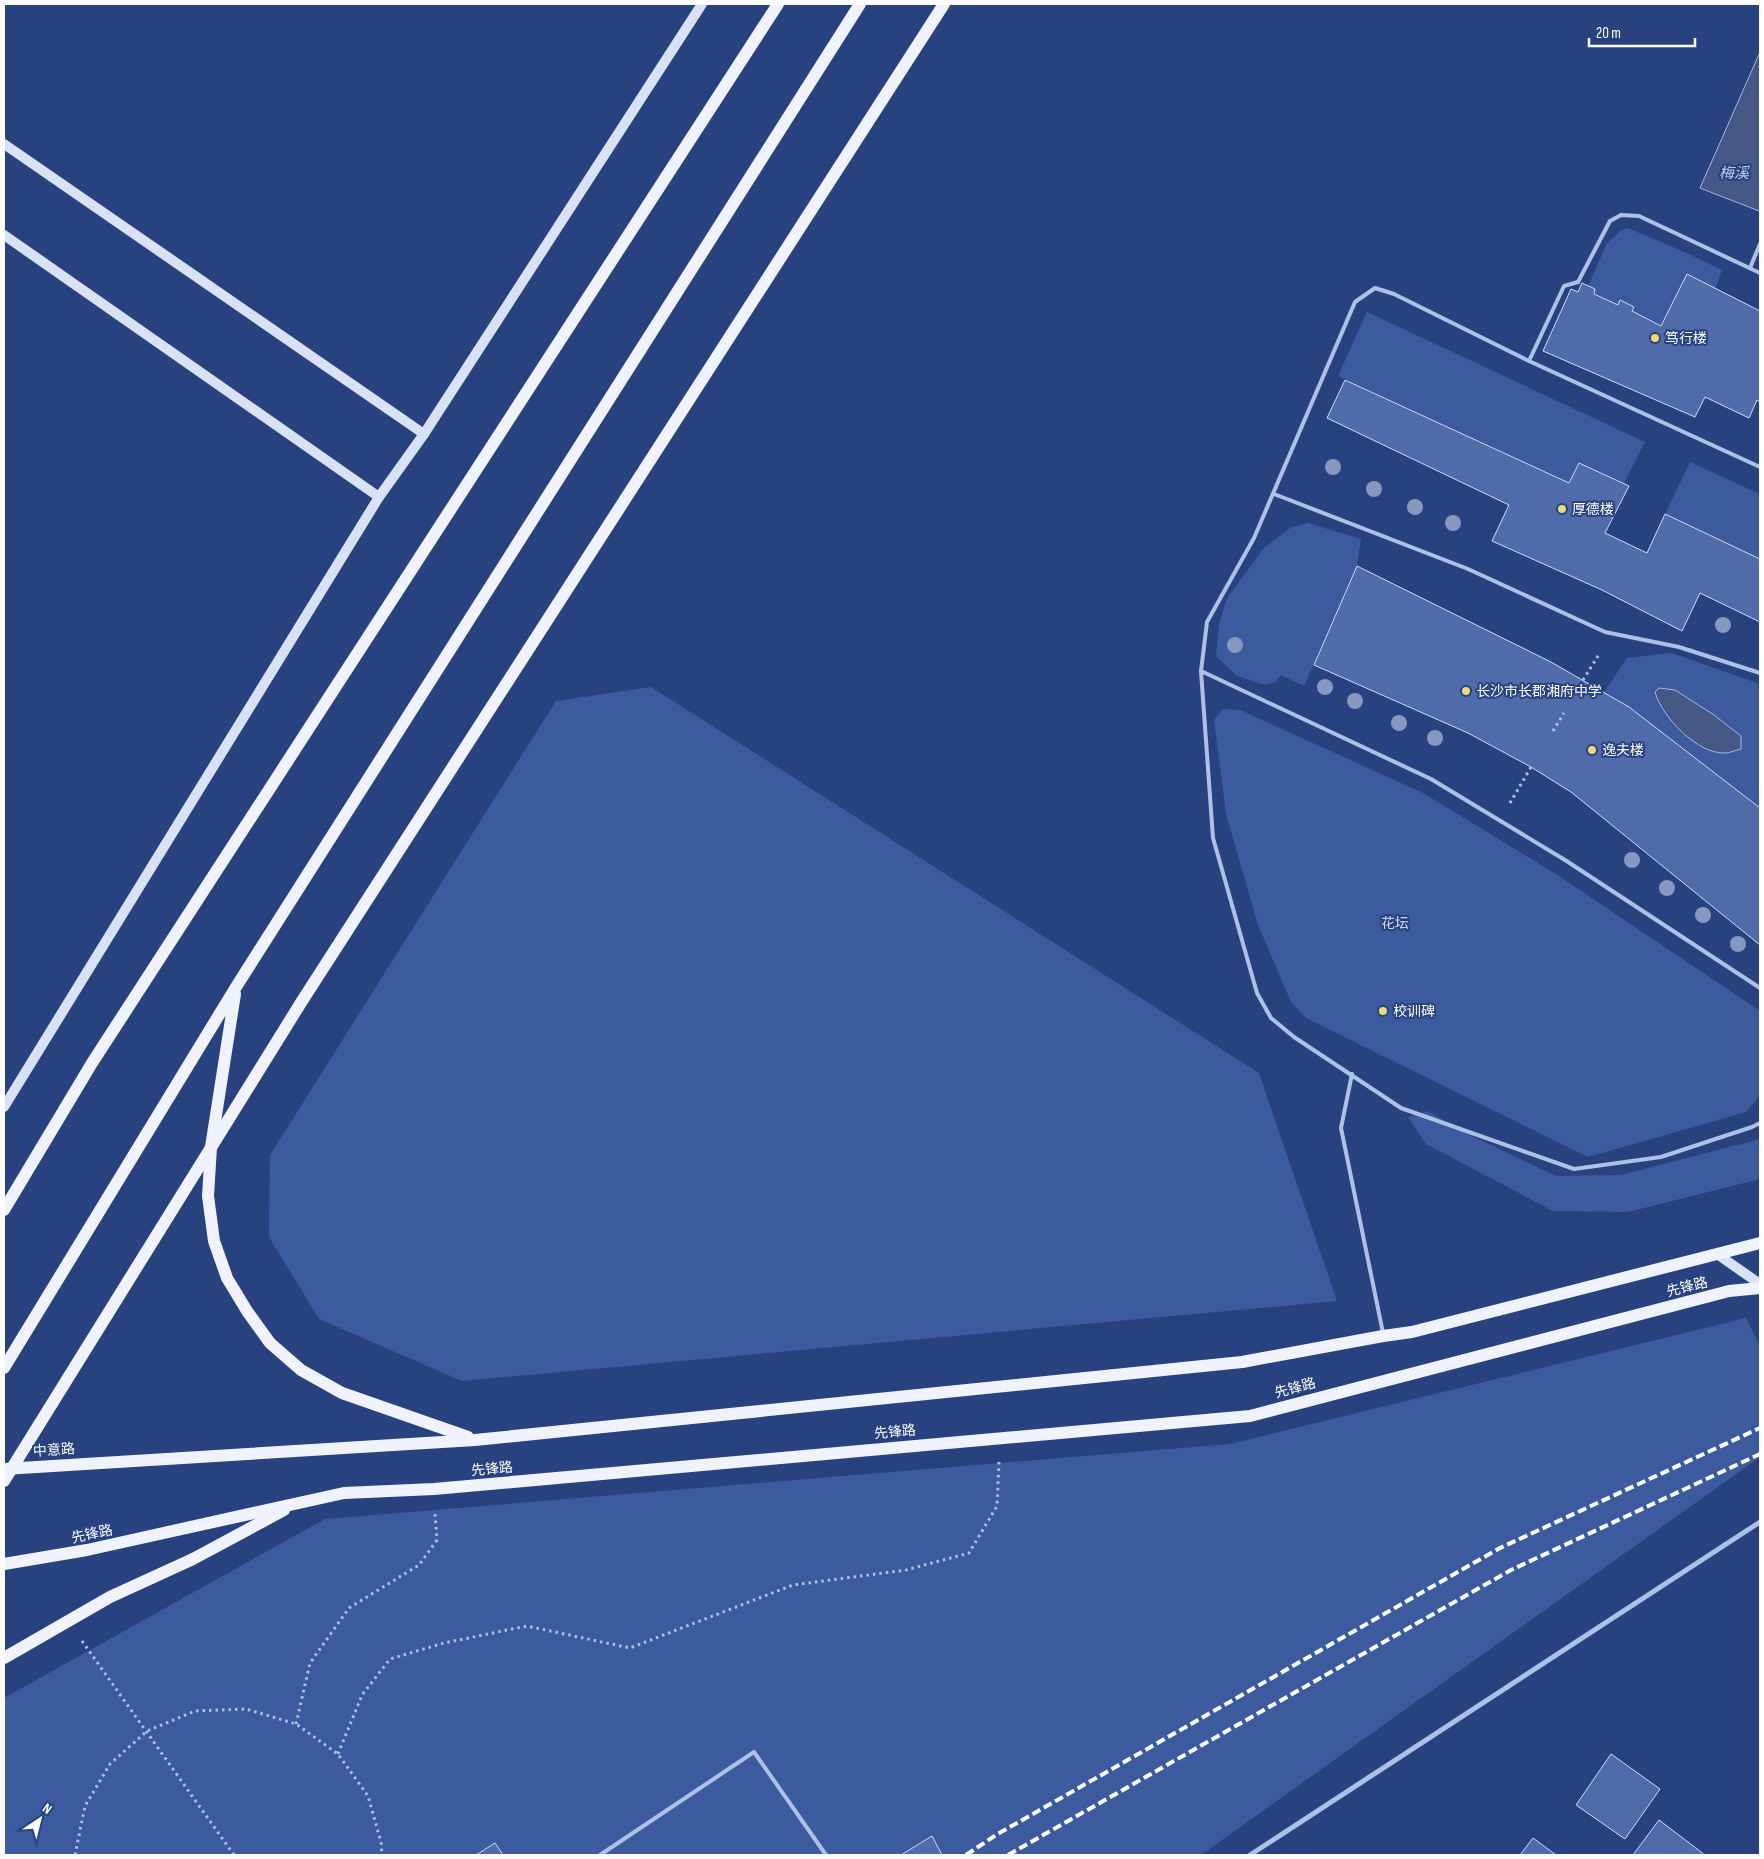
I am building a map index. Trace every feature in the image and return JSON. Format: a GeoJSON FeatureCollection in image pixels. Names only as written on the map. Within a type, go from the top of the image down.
{"type":"FeatureCollection","features":[{"type":"Feature","properties":{"kind":"main road"},"geometry":{"type":"LineString","coordinates":[[4,1210],[92,1064],[778,4]]}},
{"type":"Feature","properties":{"kind":"main road"},"geometry":{"type":"LineString","coordinates":[[4,1368],[236,988],[860,4]]}},
{"type":"Feature","properties":{"kind":"main road"},"geometry":{"type":"LineString","coordinates":[[4,1481],[8,1469],[302,1001],[944,4]]}},
{"type":"Feature","properties":{"kind":"main road"},"geometry":{"type":"LineString","coordinates":[[236,988],[211,1146],[208,1196],[214,1241],[227,1278],[247,1311],[270,1343],[301,1370],[342,1393],[475,1440]]}},
{"type":"Feature","properties":{"kind":"main road","name":"先锋路"},"geometry":{"type":"LineString","coordinates":[[107,1462],[475,1440],[1242,1362],[1412,1332],[1760,1243]]}},
{"type":"Feature","properties":{"kind":"main road","name":"先锋路"},"geometry":{"type":"LineString","coordinates":[[4,1564],[25,1562],[87,1550],[344,1493],[434,1490],[1250,1416],[1729,1292],[1760,1286]]}},
{"type":"Feature","properties":{"kind":"main road","name":"中意路"},"geometry":{"type":"LineString","coordinates":[[8,1469],[107,1462]]}},
{"type":"Feature","properties":{"kind":"main road"},"geometry":{"type":"LineString","coordinates":[[4,1658],[110,1597],[193,1559],[298,1503]]}},
{"type":"Feature","properties":{"kind":"street"},"geometry":{"type":"LineString","coordinates":[[4,1107],[379,497],[424,434],[702,4]]}},
{"type":"Feature","properties":{"kind":"street"},"geometry":{"type":"LineString","coordinates":[[4,144],[424,434]]}},
{"type":"Feature","properties":{"kind":"street"},"geometry":{"type":"LineString","coordinates":[[4,235],[379,497]]}},
{"type":"Feature","properties":{"kind":"street"},"geometry":{"type":"LineString","coordinates":[[1717,1254],[1760,1286]]}},
{"type":"Feature","properties":{"kind":"street"},"geometry":{"type":"LineString","coordinates":[[1250,1855],[1760,1522]]}},
{"type":"Feature","properties":{"kind":"lane"},"geometry":{"type":"LineString","coordinates":[[1529,361],[1564,286],[1578,282],[1610,221],[1621,215],[1639,216],[1760,273]]}},
{"type":"Feature","properties":{"kind":"lane"},"geometry":{"type":"LineString","coordinates":[[1750,268],[1760,244]]}},
{"type":"Feature","properties":{"kind":"lane"},"geometry":{"type":"LineString","coordinates":[[1760,467],[1529,361],[1394,294],[1375,288],[1356,302],[1254,538],[1207,622],[1201,672],[1213,838],[1257,993],[1272,1018],[1294,1037],[1401,1108],[1574,1169],[1661,1157],[1760,1123]]}},
{"type":"Feature","properties":{"kind":"lane"},"geometry":{"type":"LineString","coordinates":[[1274,494],[1468,569],[1605,632],[1679,647],[1760,673]]}},
{"type":"Feature","properties":{"kind":"lane"},"geometry":{"type":"LineString","coordinates":[[1201,672],[1431,779],[1565,860],[1760,988]]}},
{"type":"Feature","properties":{"kind":"lane"},"geometry":{"type":"LineString","coordinates":[[1352,1074],[1341,1128],[1383,1336]]}},
{"type":"Feature","properties":{"kind":"lane"},"geometry":{"type":"LineString","coordinates":[[600,1855],[754,1752],[826,1855]]}},
{"type":"Feature","properties":{"kind":"path"},"geometry":{"type":"LineString","coordinates":[[1583,680],[1600,653]]}},
{"type":"Feature","properties":{"kind":"path"},"geometry":{"type":"LineString","coordinates":[[1553,731],[1564,713]]}},
{"type":"Feature","properties":{"kind":"path"},"geometry":{"type":"LineString","coordinates":[[1500,820],[1531,767]]}},
{"type":"Feature","properties":{"kind":"path"},"geometry":{"type":"LineString","coordinates":[[338,1754],[362,1695],[390,1659],[444,1643],[528,1626],[630,1648],[793,1585],[906,1570],[969,1553],[997,1506],[1000,1438]]}},
{"type":"Feature","properties":{"kind":"path"},"geometry":{"type":"LineString","coordinates":[[296,1724],[310,1663],[349,1608],[419,1566],[437,1540],[434,1490]]}},
{"type":"Feature","properties":{"kind":"path"},"geometry":{"type":"LineString","coordinates":[[67,1621],[234,1855]]}},
{"type":"Feature","properties":{"kind":"path"},"geometry":{"type":"LineString","coordinates":[[76,1855],[85,1806],[110,1764],[147,1731],[195,1712],[246,1709],[296,1724],[338,1754],[368,1796],[382,1846],[381,1855]]}},
{"type":"Feature","properties":{"kind":"green space"},"geometry":{"type":"Polygon","coordinates":[[[1627,228],[1722,270],[1715,289],[1687,275],[1661,326],[1632,311],[1634,307],[1620,300],[1618,305],[1594,294],[1595,289],[1588,286],[1607,243],[1619,232],[1627,228]]]}},
{"type":"Feature","properties":{"kind":"green space"},"geometry":{"type":"Polygon","coordinates":[[[1367,312],[1645,442],[1624,483],[1579,463],[1569,483],[1338,376],[1367,312]]]}},
{"type":"Feature","properties":{"kind":"green space"},"geometry":{"type":"Polygon","coordinates":[[[1690,462],[1760,494],[1760,559],[1665,514],[1690,462]]]}},
{"type":"Feature","properties":{"kind":"green space"},"geometry":{"type":"Polygon","coordinates":[[[1308,523],[1361,539],[1357,566],[1304,686],[1281,675],[1275,682],[1266,685],[1237,676],[1216,656],[1219,624],[1227,598],[1264,548],[1290,528],[1308,523]]]}},
{"type":"Feature","properties":{"kind":"green space"},"geometry":{"type":"Polygon","coordinates":[[[1671,653],[1760,684],[1760,808],[1629,707],[1604,692],[1627,658],[1671,653]]]}},
{"type":"Feature","properties":{"kind":"green space"},"geometry":{"type":"Polygon","coordinates":[[[651,687],[1259,1073],[1337,1301],[462,1381],[319,1319],[269,1237],[270,1155],[556,701],[651,687]]]}},
{"type":"Feature","properties":{"kind":"green space","name":"花坛"},"geometry":{"type":"Polygon","coordinates":[[[1223,709],[1240,710],[1423,793],[1556,874],[1760,1011],[1760,1096],[1746,1112],[1588,1157],[1306,1018],[1291,1002],[1258,925],[1226,814],[1214,720],[1223,709]]]}},
{"type":"Feature","properties":{"kind":"green space"},"geometry":{"type":"Polygon","coordinates":[[[1427,1111],[1474,1137],[1556,1176],[1621,1175],[1760,1139],[1760,1179],[1628,1212],[1553,1211],[1426,1144],[1408,1117],[1427,1111]]]}},
{"type":"Feature","properties":{"kind":"green space"},"geometry":{"type":"Polygon","coordinates":[[[1746,1318],[1760,1346],[1760,1457],[1201,1855],[4,1855],[4,1698],[325,1519],[1230,1444],[1746,1318]]]}},
{"type":"Feature","properties":{"kind":"water","name":"梅溪"},"geometry":{"type":"Polygon","coordinates":[[[1760,52],[1760,207],[1759,211],[1700,188],[1760,52]]]}},
{"type":"Feature","properties":{"kind":"water"},"geometry":{"type":"Polygon","coordinates":[[[1659,688],[1675,690],[1714,715],[1741,736],[1741,749],[1728,753],[1715,752],[1693,741],[1673,723],[1665,712],[1655,692],[1659,688]]]}},
{"type":"Feature","properties":{"kind":"building","name":"笃行楼"},"geometry":{"type":"Polygon","coordinates":[[[1687,274],[1760,311],[1760,402],[1757,400],[1749,418],[1705,397],[1695,417],[1543,351],[1571,289],[1578,292],[1582,283],[1595,289],[1594,294],[1618,305],[1620,300],[1634,307],[1632,311],[1661,326],[1687,274]]]}},
{"type":"Feature","properties":{"kind":"building","name":"厚德楼"},"geometry":{"type":"Polygon","coordinates":[[[1345,380],[1569,483],[1579,463],[1629,486],[1605,533],[1647,553],[1665,514],[1760,559],[1760,622],[1700,593],[1682,631],[1602,590],[1492,541],[1509,505],[1327,418],[1345,380]]]}},
{"type":"Feature","properties":{"kind":"building","name":"逸夫楼"},"geometry":{"type":"Polygon","coordinates":[[[1357,566],[1551,662],[1629,707],[1760,808],[1760,945],[1571,792],[1531,767],[1468,733],[1314,665],[1357,566]]]}},
{"type":"Feature","properties":{"kind":"building"},"geometry":{"type":"Polygon","coordinates":[[[1611,1754],[1660,1789],[1625,1839],[1576,1805],[1611,1754]]]}},
{"type":"Feature","properties":{"kind":"building"},"geometry":{"type":"Polygon","coordinates":[[[1659,1820],[1705,1855],[1633,1855],[1659,1820]]]}},
{"type":"Feature","properties":{"kind":"building"},"geometry":{"type":"Polygon","coordinates":[[[932,1836],[942,1855],[901,1855],[932,1836]]]}},
{"type":"Feature","properties":{"kind":"building"},"geometry":{"type":"Polygon","coordinates":[[[1533,1838],[1556,1855],[1520,1855],[1533,1838]]]}},
{"type":"Feature","properties":{"kind":"building"},"geometry":{"type":"Polygon","coordinates":[[[495,1843],[503,1855],[476,1855],[495,1843]]]}},
{"type":"Feature","properties":{"kind":"railway"},"geometry":{"type":"LineString","coordinates":[[966,1855],[996,1835],[1500,1548],[1760,1428]]}},
{"type":"Feature","properties":{"kind":"railway"},"geometry":{"type":"LineString","coordinates":[[1008,1855],[1511,1570],[1760,1454]]}},
{"type":"Feature","properties":{"kind":"place","name":"笃行楼"},"geometry":{"type":"Point","coordinates":[1655,338]}},
{"type":"Feature","properties":{"kind":"place","name":"厚德楼"},"geometry":{"type":"Point","coordinates":[1562,509]}},
{"type":"Feature","properties":{"kind":"place","name":"长沙市长郡湘府中学"},"geometry":{"type":"Point","coordinates":[1466,691]}},
{"type":"Feature","properties":{"kind":"place","name":"逸夫楼"},"geometry":{"type":"Point","coordinates":[1592,750]}},
{"type":"Feature","properties":{"kind":"place","name":"校训碑"},"geometry":{"type":"Point","coordinates":[1383,1011]}}]}
